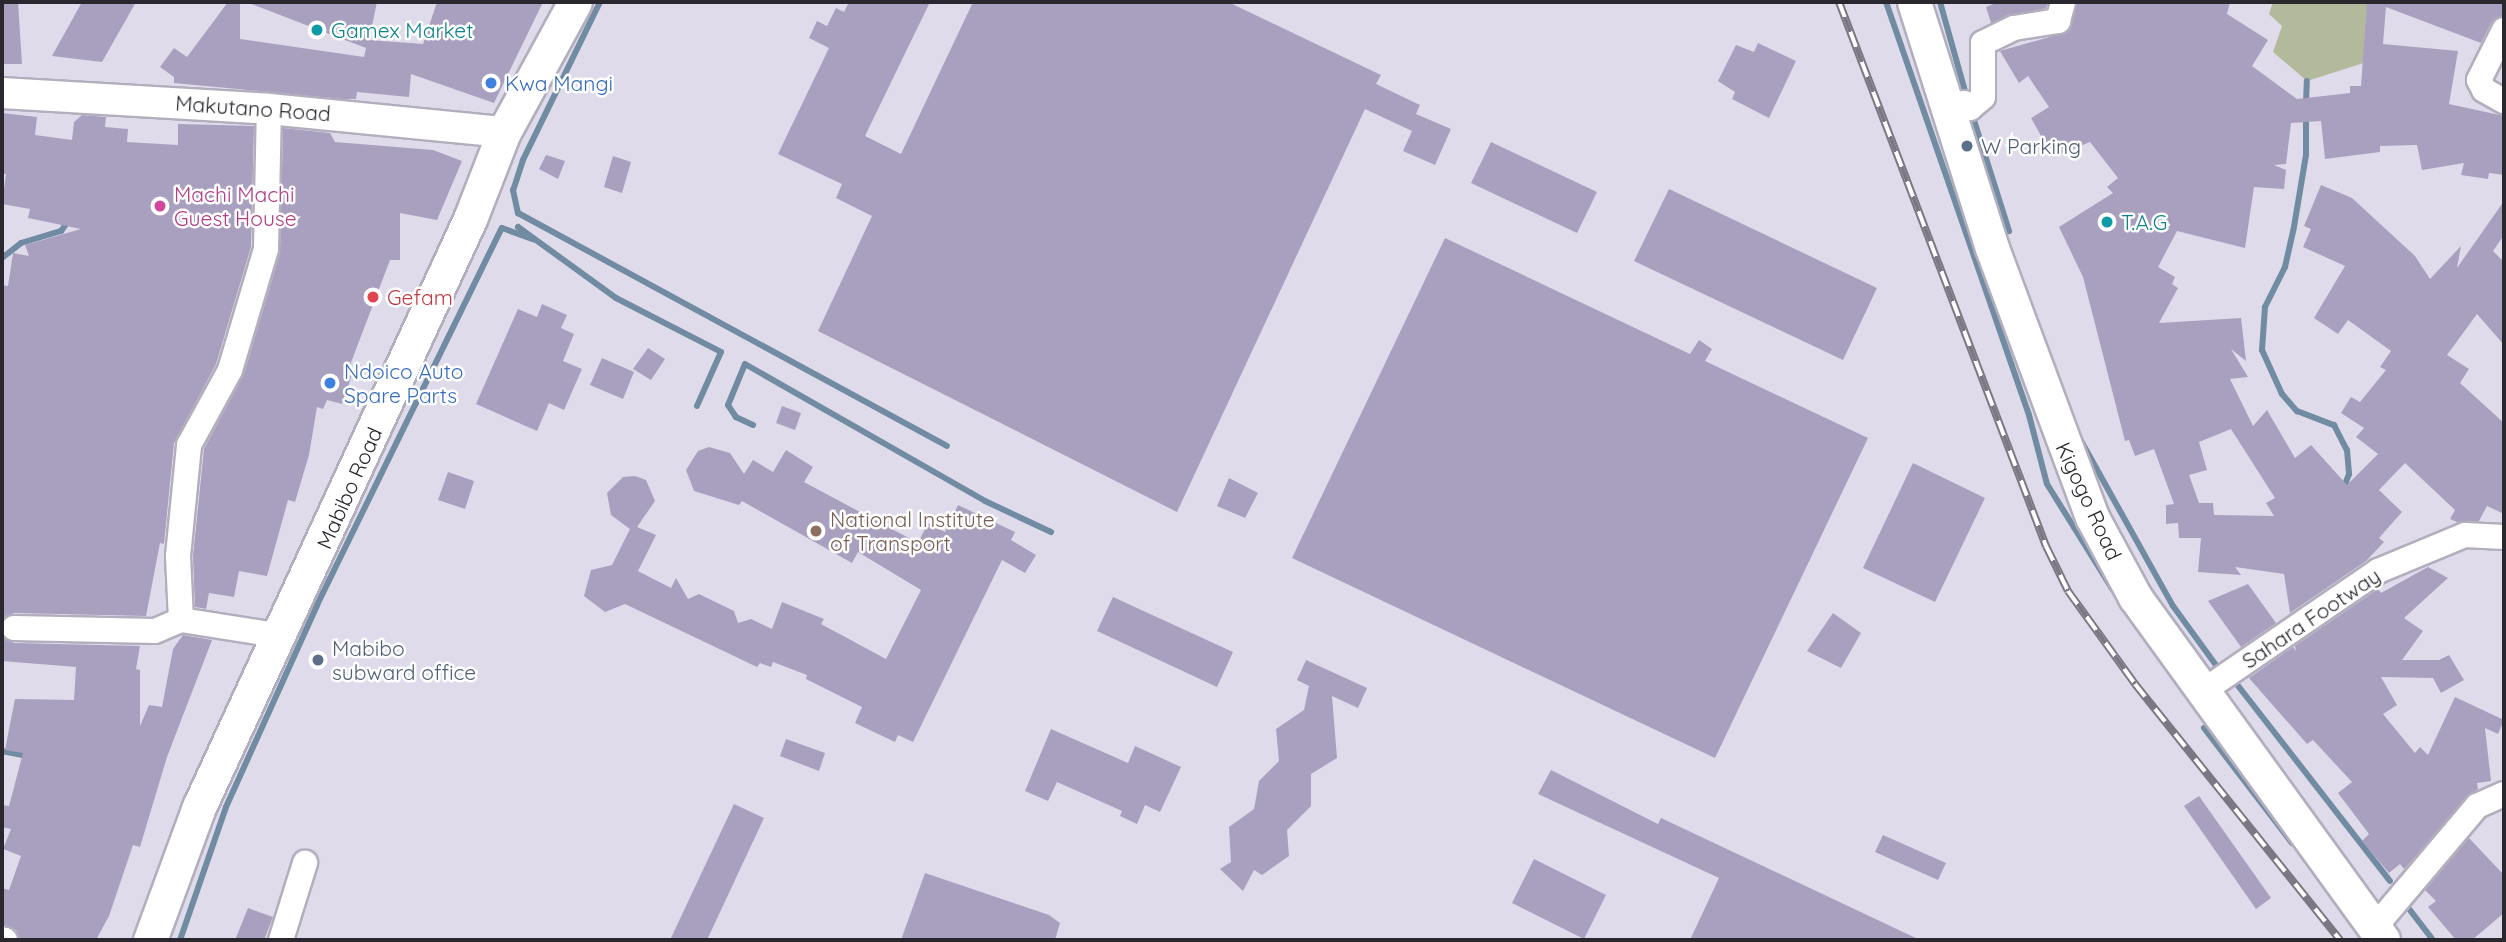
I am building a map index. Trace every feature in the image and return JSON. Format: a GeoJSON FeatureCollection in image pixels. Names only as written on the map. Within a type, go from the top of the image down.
{"type":"FeatureCollection","features":[{"type":"Feature","properties":{"kind":"main road","name":"Mabibo Road"},"geometry":{"type":"LineString","coordinates":[[150,940],[200,807],[282,636],[470,219],[504,132],[575,2]]}},
{"type":"Feature","properties":{"kind":"main road","name":"Kigogo Road"},"geometry":{"type":"LineString","coordinates":[[1914,2],[1951,110],[1992,248],[2092,517],[2136,597],[2378,934]]}},
{"type":"Feature","properties":{"kind":"street"},"geometry":{"type":"LineString","coordinates":[[1951,110],[1964,103],[1970,108],[1983,97],[1983,43],[2014,28],[2058,21],[2063,2]]}},
{"type":"Feature","properties":{"kind":"street"},"geometry":{"type":"LineString","coordinates":[[2504,30],[2479,80],[2484,90],[2504,101]]}},
{"type":"Feature","properties":{"kind":"street","name":"Makutano Road"},"geometry":{"type":"LineString","coordinates":[[2,93],[269,109],[504,132]]}},
{"type":"Feature","properties":{"kind":"street"},"geometry":{"type":"LineString","coordinates":[[181,620],[178,556],[189,444],[230,370],[266,248],[269,109]]}},
{"type":"Feature","properties":{"kind":"street","name":"Sahara Footway"},"geometry":{"type":"LineString","coordinates":[[2203,691],[2378,571],[2465,535],[2504,537]]}},
{"type":"Feature","properties":{"kind":"street"},"geometry":{"type":"LineString","coordinates":[[14,628],[155,631],[181,620],[282,636]]}},
{"type":"Feature","properties":{"kind":"street"},"geometry":{"type":"LineString","coordinates":[[2378,934],[2477,806],[2504,794]]}},
{"type":"Feature","properties":{"kind":"street"},"geometry":{"type":"LineString","coordinates":[[281,940],[305,863]]}},
{"type":"Feature","properties":{"kind":"green space"},"geometry":{"type":"Polygon","coordinates":[[[2273,2],[2365,2],[2371,6],[2370,61],[2307,81],[2273,52],[2282,26],[2269,14],[2273,2]]]}},
{"type":"Feature","properties":{"kind":"building"},"geometry":{"type":"Polygon","coordinates":[[[2,2],[18,2],[22,64],[2,64],[2,2]]]}},
{"type":"Feature","properties":{"kind":"building"},"geometry":{"type":"Polygon","coordinates":[[[82,2],[136,2],[102,62],[52,56],[82,2]]]}},
{"type":"Feature","properties":{"kind":"building"},"geometry":{"type":"Polygon","coordinates":[[[228,2],[240,2],[240,39],[364,57],[366,48],[246,2],[377,2],[369,40],[423,44],[437,2],[543,2],[494,103],[411,74],[409,97],[357,92],[356,99],[342,99],[174,83],[174,77],[160,67],[174,48],[187,57],[228,2]]]}},
{"type":"Feature","properties":{"kind":"building"},"geometry":{"type":"Polygon","coordinates":[[[849,2],[930,2],[865,136],[901,154],[973,2],[1228,2],[1381,75],[1376,84],[1420,105],[1416,114],[1451,129],[1435,165],[1403,151],[1412,131],[1365,109],[1177,512],[818,331],[872,216],[836,198],[842,184],[778,154],[829,48],[809,38],[817,21],[827,26],[836,8],[844,12],[849,2]]]}},
{"type":"Feature","properties":{"kind":"building"},"geometry":{"type":"Polygon","coordinates":[[[1998,2],[2048,2],[2046,8],[1991,23],[1986,7],[1998,2]]]}},
{"type":"Feature","properties":{"kind":"building"},"geometry":{"type":"Polygon","coordinates":[[[2077,2],[2230,2],[2227,14],[2268,40],[2252,66],[2297,99],[2350,93],[2350,86],[2361,86],[2367,2],[2504,2],[2504,15],[2491,23],[2481,43],[2386,7],[2383,44],[2458,51],[2449,104],[2504,116],[2504,175],[2489,173],[2488,179],[2461,175],[2464,163],[2422,170],[2417,145],[2380,146],[2380,152],[2325,159],[2321,121],[2291,123],[2286,164],[2274,165],[2286,170],[2284,189],[2254,187],[2245,248],[2177,231],[2158,267],[2175,277],[2172,284],[2178,288],[2159,323],[2241,318],[2246,361],[2231,349],[2248,377],[2230,379],[2253,426],[2267,410],[2295,458],[2311,445],[2347,485],[2378,454],[2356,437],[2364,428],[2341,413],[2351,397],[2360,402],[2386,370],[2380,367],[2391,351],[2348,320],[2338,334],[2314,318],[2345,266],[2303,247],[2311,229],[2304,226],[2321,185],[2352,198],[2415,256],[2430,279],[2461,246],[2457,268],[2504,201],[2504,235],[2493,251],[2504,262],[2504,345],[2477,314],[2447,355],[2469,369],[2460,383],[2504,423],[2504,514],[2487,506],[2479,521],[2457,522],[2450,519],[2455,510],[2405,463],[2379,490],[2402,512],[2379,538],[2384,542],[2366,561],[2290,613],[2284,574],[2235,567],[2241,575],[2198,572],[2201,538],[2179,538],[2178,523],[2166,524],[2166,505],[2174,504],[2154,449],[2135,456],[2129,440],[2125,441],[2083,277],[2059,227],[2113,193],[2107,187],[2118,178],[2090,142],[2058,155],[2045,143],[2031,118],[2049,107],[2028,76],[2019,83],[2000,51],[2067,32],[2077,2]],[[2231,429],[2199,442],[2207,470],[2189,475],[2199,503],[2213,503],[2214,515],[2274,516],[2266,503],[2275,498],[2231,429]]]}},
{"type":"Feature","properties":{"kind":"building"},"geometry":{"type":"Polygon","coordinates":[[[1758,43],[1796,61],[1769,118],[1732,99],[1735,92],[1718,81],[1736,45],[1754,52],[1758,43]]]}},
{"type":"Feature","properties":{"kind":"building"},"geometry":{"type":"Polygon","coordinates":[[[2,113],[37,117],[35,135],[72,140],[74,122],[82,115],[106,117],[105,127],[128,129],[127,142],[178,145],[178,124],[254,126],[251,247],[216,364],[174,443],[164,544],[160,543],[146,616],[14,613],[2,620],[2,285],[8,286],[13,253],[29,256],[25,245],[81,229],[28,218],[30,209],[2,204],[6,174],[2,174],[2,113]]]}},
{"type":"Feature","properties":{"kind":"building"},"geometry":{"type":"Polygon","coordinates":[[[283,128],[330,133],[335,142],[433,150],[462,161],[437,220],[400,213],[400,260],[390,260],[347,373],[352,375],[342,404],[327,400],[323,409],[317,407],[309,455],[295,502],[288,500],[267,576],[239,571],[234,597],[209,593],[206,609],[195,607],[193,556],[204,449],[244,374],[280,253],[283,128]]]}},
{"type":"Feature","properties":{"kind":"building"},"geometry":{"type":"Polygon","coordinates":[[[1491,142],[1597,192],[1577,233],[1471,183],[1491,142]]]}},
{"type":"Feature","properties":{"kind":"building"},"geometry":{"type":"Polygon","coordinates":[[[546,155],[565,161],[558,179],[539,169],[546,155]]]}},
{"type":"Feature","properties":{"kind":"building"},"geometry":{"type":"Polygon","coordinates":[[[613,156],[631,162],[622,193],[604,187],[613,156]]]}},
{"type":"Feature","properties":{"kind":"building"},"geometry":{"type":"Polygon","coordinates":[[[1669,189],[1877,288],[1843,360],[1634,261],[1669,189]]]}},
{"type":"Feature","properties":{"kind":"building"},"geometry":{"type":"Polygon","coordinates":[[[1445,238],[1690,354],[1699,340],[1712,349],[1705,361],[1868,438],[1715,758],[1292,558],[1445,238]]]}},
{"type":"Feature","properties":{"kind":"building"},"geometry":{"type":"Polygon","coordinates":[[[542,304],[567,315],[561,328],[574,334],[563,361],[582,369],[564,410],[549,403],[537,431],[476,404],[518,309],[537,317],[542,304]]]}},
{"type":"Feature","properties":{"kind":"building"},"geometry":{"type":"Polygon","coordinates":[[[648,348],[665,359],[651,380],[633,369],[648,348]]]}},
{"type":"Feature","properties":{"kind":"building"},"geometry":{"type":"Polygon","coordinates":[[[602,358],[634,372],[623,399],[590,385],[602,358]]]}},
{"type":"Feature","properties":{"kind":"building"},"geometry":{"type":"Polygon","coordinates":[[[782,406],[801,413],[795,430],[776,423],[782,406]]]}},
{"type":"Feature","properties":{"kind":"building"},"geometry":{"type":"Polygon","coordinates":[[[709,447],[730,453],[744,474],[753,460],[773,472],[786,450],[813,467],[804,482],[918,543],[928,523],[945,532],[958,505],[1015,532],[1011,540],[1036,555],[1025,573],[1002,560],[913,742],[898,735],[895,742],[855,723],[862,707],[806,679],[807,675],[773,662],[771,667],[760,663],[757,667],[625,604],[605,612],[584,596],[591,570],[612,565],[630,529],[611,515],[607,493],[623,477],[635,476],[646,480],[655,501],[637,527],[656,535],[638,571],[671,588],[676,578],[688,599],[699,594],[734,611],[738,623],[751,619],[772,629],[782,602],[824,619],[821,624],[886,659],[921,590],[858,552],[852,563],[742,501],[739,505],[694,491],[686,470],[698,451],[709,447]]]}},
{"type":"Feature","properties":{"kind":"building"},"geometry":{"type":"Polygon","coordinates":[[[1913,463],[1985,498],[1935,602],[1863,568],[1913,463]]]}},
{"type":"Feature","properties":{"kind":"building"},"geometry":{"type":"Polygon","coordinates":[[[448,472],[474,481],[465,509],[438,500],[448,472]]]}},
{"type":"Feature","properties":{"kind":"building"},"geometry":{"type":"Polygon","coordinates":[[[1229,478],[1258,493],[1245,518],[1217,506],[1229,478]]]}},
{"type":"Feature","properties":{"kind":"building"},"geometry":{"type":"Polygon","coordinates":[[[2428,567],[2448,578],[2404,618],[2423,631],[2402,660],[2439,660],[2449,655],[2464,680],[2441,693],[2433,678],[2381,677],[2397,705],[2383,714],[2415,753],[2420,747],[2428,755],[2455,697],[2504,720],[2498,734],[2485,728],[2491,781],[2477,783],[2478,789],[2404,869],[2400,864],[2389,873],[2362,841],[2369,834],[2338,793],[2352,782],[2313,740],[2307,744],[2249,678],[2293,647],[2296,651],[2295,646],[2378,589],[2381,593],[2428,567]]]}},
{"type":"Feature","properties":{"kind":"building"},"geometry":{"type":"Polygon","coordinates":[[[2248,584],[2276,623],[2241,647],[2208,601],[2248,584]]]}},
{"type":"Feature","properties":{"kind":"building"},"geometry":{"type":"Polygon","coordinates":[[[1113,597],[1233,652],[1217,687],[1097,631],[1113,597]]]}},
{"type":"Feature","properties":{"kind":"building"},"geometry":{"type":"Polygon","coordinates":[[[1833,613],[1861,633],[1841,668],[1807,651],[1833,613]]]}},
{"type":"Feature","properties":{"kind":"building"},"geometry":{"type":"Polygon","coordinates":[[[183,635],[212,640],[167,757],[140,847],[133,845],[109,916],[96,940],[20,939],[16,930],[2,925],[2,888],[9,890],[21,856],[3,849],[11,829],[2,827],[2,805],[9,806],[23,753],[5,750],[15,699],[74,700],[76,667],[2,661],[2,636],[14,643],[140,646],[136,669],[140,670],[140,726],[149,705],[162,707],[173,649],[183,635]]]}},
{"type":"Feature","properties":{"kind":"building"},"geometry":{"type":"Polygon","coordinates":[[[1306,660],[1367,688],[1358,708],[1332,696],[1337,758],[1311,774],[1311,806],[1287,830],[1289,856],[1262,875],[1254,870],[1243,891],[1220,869],[1231,862],[1229,827],[1254,809],[1259,781],[1279,761],[1276,729],[1304,710],[1309,686],[1297,680],[1306,660]]]}},
{"type":"Feature","properties":{"kind":"building"},"geometry":{"type":"Polygon","coordinates":[[[1051,729],[1128,763],[1135,746],[1181,767],[1160,812],[1145,805],[1137,824],[1120,816],[1122,811],[1057,782],[1048,801],[1025,791],[1051,729]]]}},
{"type":"Feature","properties":{"kind":"building"},"geometry":{"type":"Polygon","coordinates":[[[786,739],[825,753],[819,771],[780,756],[786,739]]]}},
{"type":"Feature","properties":{"kind":"building"},"geometry":{"type":"Polygon","coordinates":[[[1551,770],[1658,824],[1661,818],[1920,940],[1690,940],[1719,878],[1538,794],[1551,770]]]}},
{"type":"Feature","properties":{"kind":"building"},"geometry":{"type":"Polygon","coordinates":[[[2199,796],[2271,898],[2256,909],[2184,806],[2199,796]]]}},
{"type":"Feature","properties":{"kind":"building"},"geometry":{"type":"Polygon","coordinates":[[[734,804],[764,818],[707,940],[670,940],[734,804]]]}},
{"type":"Feature","properties":{"kind":"building"},"geometry":{"type":"Polygon","coordinates":[[[1883,835],[1946,863],[1938,880],[1875,852],[1883,835]]]}},
{"type":"Feature","properties":{"kind":"building"},"geometry":{"type":"Polygon","coordinates":[[[2469,838],[2504,875],[2504,913],[2472,940],[2456,940],[2428,907],[2436,901],[2425,890],[2469,838]]]}},
{"type":"Feature","properties":{"kind":"building"},"geometry":{"type":"Polygon","coordinates":[[[1534,859],[1606,895],[1584,939],[1512,903],[1534,859]]]}},
{"type":"Feature","properties":{"kind":"building"},"geometry":{"type":"Polygon","coordinates":[[[925,873],[1049,915],[1060,923],[1055,940],[901,940],[925,873]]]}},
{"type":"Feature","properties":{"kind":"building"},"geometry":{"type":"Polygon","coordinates":[[[248,908],[273,917],[264,940],[235,940],[248,908]]]}},
{"type":"Feature","properties":{"kind":"waterway"},"geometry":{"type":"LineString","coordinates":[[600,2],[523,160],[513,190],[518,213],[947,446]]}},
{"type":"Feature","properties":{"kind":"waterway"},"geometry":{"type":"LineString","coordinates":[[1886,2],[2029,415],[2047,484],[2113,590]]}},
{"type":"Feature","properties":{"kind":"waterway"},"geometry":{"type":"LineString","coordinates":[[1940,2],[1967,98]]}},
{"type":"Feature","properties":{"kind":"waterway"},"geometry":{"type":"LineString","coordinates":[[2306,104],[2307,81]]}},
{"type":"Feature","properties":{"kind":"waterway"},"geometry":{"type":"LineString","coordinates":[[1971,111],[2009,231]]}},
{"type":"Feature","properties":{"kind":"waterway"},"geometry":{"type":"LineString","coordinates":[[2306,115],[2306,155],[2294,227],[2285,267],[2265,307],[2262,350],[2282,394],[2297,411],[2334,425],[2347,450],[2349,474],[2343,490]]}},
{"type":"Feature","properties":{"kind":"waterway"},"geometry":{"type":"LineString","coordinates":[[2,258],[21,243],[61,231],[66,224]]}},
{"type":"Feature","properties":{"kind":"waterway"},"geometry":{"type":"LineString","coordinates":[[180,940],[226,807],[317,605],[502,228],[533,239],[518,227],[616,298],[721,352],[697,406]]}},
{"type":"Feature","properties":{"kind":"waterway"},"geometry":{"type":"LineString","coordinates":[[753,425],[736,417],[728,405],[745,364],[985,501],[1051,532]]}},
{"type":"Feature","properties":{"kind":"waterway"},"geometry":{"type":"LineString","coordinates":[[2080,439],[2173,606],[2218,668]]}},
{"type":"Feature","properties":{"kind":"waterway"},"geometry":{"type":"LineString","coordinates":[[2232,678],[2390,881]]}},
{"type":"Feature","properties":{"kind":"waterway"},"geometry":{"type":"LineString","coordinates":[[2204,728],[2292,843]]}},
{"type":"Feature","properties":{"kind":"waterway"},"geometry":{"type":"LineString","coordinates":[[2,751],[28,756]]}},
{"type":"Feature","properties":{"kind":"waterway"},"geometry":{"type":"LineString","coordinates":[[2403,901],[2433,940]]}},
{"type":"Feature","properties":{"kind":"railway"},"geometry":{"type":"LineString","coordinates":[[1839,2],[2046,546],[2068,591],[2135,684],[2340,940]]}},
{"type":"Feature","properties":{"kind":"place","name":"Gamex Market"},"geometry":{"type":"Point","coordinates":[317,30]}},
{"type":"Feature","properties":{"kind":"place","name":"Kwa Mangi"},"geometry":{"type":"Point","coordinates":[491,83]}},
{"type":"Feature","properties":{"kind":"place","name":"W Parking"},"geometry":{"type":"Point","coordinates":[1967,146]}},
{"type":"Feature","properties":{"kind":"place","name":"Machi Machi Guest House"},"geometry":{"type":"Point","coordinates":[160,206]}},
{"type":"Feature","properties":{"kind":"place","name":"T.A.G"},"geometry":{"type":"Point","coordinates":[2107,222]}},
{"type":"Feature","properties":{"kind":"place","name":"Gefam"},"geometry":{"type":"Point","coordinates":[373,297]}},
{"type":"Feature","properties":{"kind":"place","name":"Ndoico Auto Spare Parts"},"geometry":{"type":"Point","coordinates":[330,383]}},
{"type":"Feature","properties":{"kind":"place","name":"National Institute of Transport"},"geometry":{"type":"Point","coordinates":[816,531]}},
{"type":"Feature","properties":{"kind":"place","name":"Mabibo subward office"},"geometry":{"type":"Point","coordinates":[318,660]}}]}
